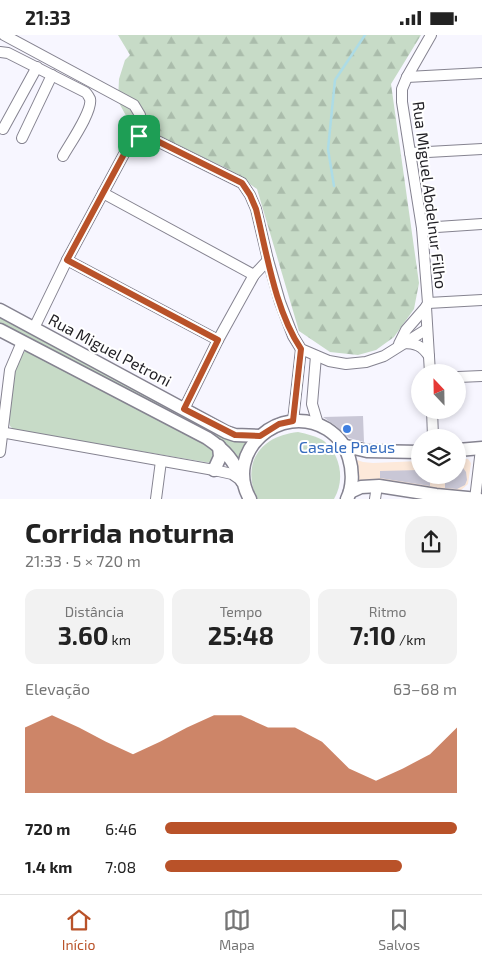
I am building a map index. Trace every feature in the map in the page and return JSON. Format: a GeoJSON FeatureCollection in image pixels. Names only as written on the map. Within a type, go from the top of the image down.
{"type":"FeatureCollection","features":[{"type":"Feature","properties":{"kind":"main road","name":"Rua Miguel Petroni"},"geometry":{"type":"LineString","coordinates":[[0,310],[235,435],[260,436]]}},
{"type":"Feature","properties":{"kind":"main road","name":"Rua Miguel Petroni"},"geometry":{"type":"LineString","coordinates":[[0,330],[219,446],[236,465],[250,499]]}},
{"type":"Feature","properties":{"kind":"main road"},"geometry":{"type":"LineString","coordinates":[[242,481],[246,458],[260,436],[279,424],[306,421],[318,424],[334,434],[346,446],[351,465],[348,496]]}},
{"type":"Feature","properties":{"kind":"main road"},"geometry":{"type":"LineString","coordinates":[[214,470],[220,457],[219,446]]}},
{"type":"Feature","properties":{"kind":"main road"},"geometry":{"type":"LineString","coordinates":[[346,446],[367,451],[411,451]]}},
{"type":"Feature","properties":{"kind":"main road"},"geometry":{"type":"LineString","coordinates":[[466,450],[482,449]]}},
{"type":"Feature","properties":{"kind":"main road"},"geometry":{"type":"LineString","coordinates":[[348,496],[361,487],[376,493],[436,495],[476,499]]}},
{"type":"Feature","properties":{"kind":"street"},"geometry":{"type":"LineString","coordinates":[[4,35],[134,105],[140,115],[139,136]]}},
{"type":"Feature","properties":{"kind":"street","name":"Rua Miguel Abdelnur Filho"},"geometry":{"type":"LineString","coordinates":[[429,364],[422,229],[402,102],[402,89],[431,35]]}},
{"type":"Feature","properties":{"kind":"street"},"geometry":{"type":"LineString","coordinates":[[0,52],[8,53],[86,92],[90,100],[88,112],[63,156]]}},
{"type":"Feature","properties":{"kind":"street"},"geometry":{"type":"LineString","coordinates":[[3,129],[37,67]]}},
{"type":"Feature","properties":{"kind":"street"},"geometry":{"type":"LineString","coordinates":[[407,77],[482,73]]}},
{"type":"Feature","properties":{"kind":"street"},"geometry":{"type":"LineString","coordinates":[[22,138],[52,75]]}},
{"type":"Feature","properties":{"kind":"street"},"geometry":{"type":"LineString","coordinates":[[34,328],[67,260],[130,143],[136,137],[145,135],[242,183],[256,209],[268,260],[287,322],[301,349],[329,361],[346,364],[366,362],[384,356],[427,329]]}},
{"type":"Feature","properties":{"kind":"street"},"geometry":{"type":"LineString","coordinates":[[410,153],[482,149]]}},
{"type":"Feature","properties":{"kind":"street"},"geometry":{"type":"LineString","coordinates":[[103,193],[254,275]]}},
{"type":"Feature","properties":{"kind":"street"},"geometry":{"type":"LineString","coordinates":[[422,229],[482,225]]}},
{"type":"Feature","properties":{"kind":"street"},"geometry":{"type":"LineString","coordinates":[[67,260],[218,340]]}},
{"type":"Feature","properties":{"kind":"street"},"geometry":{"type":"LineString","coordinates":[[184,409],[218,340],[254,275],[268,260]]}},
{"type":"Feature","properties":{"kind":"street"},"geometry":{"type":"LineString","coordinates":[[427,305],[482,300]]}},
{"type":"Feature","properties":{"kind":"street","name":"Rua Miguel Abdelnur Filho"},"geometry":{"type":"LineString","coordinates":[[400,345],[406,330],[427,305]]}},
{"type":"Feature","properties":{"kind":"street"},"geometry":{"type":"LineString","coordinates":[[0,452],[5,369],[22,342]]}},
{"type":"Feature","properties":{"kind":"street"},"geometry":{"type":"LineString","coordinates":[[400,345],[417,344],[429,356]]}},
{"type":"Feature","properties":{"kind":"street"},"geometry":{"type":"LineString","coordinates":[[293,421],[301,349]]}},
{"type":"Feature","properties":{"kind":"street"},"geometry":{"type":"LineString","coordinates":[[316,356],[312,404],[318,424]]}},
{"type":"Feature","properties":{"kind":"street"},"geometry":{"type":"LineString","coordinates":[[466,377],[482,376]]}},
{"type":"Feature","properties":{"kind":"street"},"geometry":{"type":"LineString","coordinates":[[1,433],[214,470],[232,474],[242,481]]}},
{"type":"Feature","properties":{"kind":"street"},"geometry":{"type":"LineString","coordinates":[[476,499],[482,449]]}},
{"type":"Feature","properties":{"kind":"street"},"geometry":{"type":"LineString","coordinates":[[156,499],[161,461]]}},
{"type":"Feature","properties":{"kind":"shaded area"},"geometry":{"type":"Polygon","coordinates":[[[466,459],[471,463],[468,484],[460,491],[451,492],[361,483],[355,480],[354,463],[357,460],[373,463],[411,461],[411,484],[466,484],[466,459]]]}},
{"type":"Feature","properties":{"kind":"green space"},"geometry":{"type":"Polygon","coordinates":[[[118,35],[421,35],[391,84],[419,283],[414,309],[394,337],[376,350],[358,355],[330,352],[299,331],[257,189],[226,168],[131,125],[118,101],[119,79],[125,60],[130,55],[118,35]]]}},
{"type":"Feature","properties":{"kind":"green space"},"geometry":{"type":"Polygon","coordinates":[[[0,315],[246,441],[240,458],[240,464],[0,325],[0,315]]]}},
{"type":"Feature","properties":{"kind":"green space"},"geometry":{"type":"Polygon","coordinates":[[[24,352],[31,352],[205,441],[216,452],[211,463],[14,430],[10,426],[9,421],[12,384],[19,358],[24,352]]]}},
{"type":"Feature","properties":{"kind":"green space"},"geometry":{"type":"Polygon","coordinates":[[[298,432],[315,436],[324,441],[334,453],[340,468],[340,476],[334,499],[257,499],[251,474],[257,453],[273,439],[298,432]]]}},
{"type":"Feature","properties":{"kind":"building","name":"Casale Pneus"},"geometry":{"type":"Polygon","coordinates":[[[363,416],[364,442],[349,438],[323,417],[363,416]]]}},
{"type":"Feature","properties":{"kind":"building"},"geometry":{"type":"Polygon","coordinates":[[[411,470],[411,483],[380,478],[380,471],[411,470]]]}},
{"type":"Feature","properties":{"kind":"building"},"geometry":{"type":"Polygon","coordinates":[[[445,484],[465,484],[457,489],[445,488],[445,484]]]}},
{"type":"Feature","properties":{"kind":"waterway"},"geometry":{"type":"LineString","coordinates":[[334,186],[328,149],[335,80],[365,35]]}},
{"type":"Feature","properties":{"kind":"place","name":"Casale Pneus"},"geometry":{"type":"Point","coordinates":[347,429]}},
{"type":"Feature","properties":{"kind":"route"},"geometry":{"type":"LineString","coordinates":[[145,135],[242,183],[250,195],[256,209],[280,301],[293,336],[301,349],[293,421],[279,424],[260,436],[250,437],[235,435],[184,409],[218,340],[67,260],[130,143],[139,136],[145,135]]}}]}
